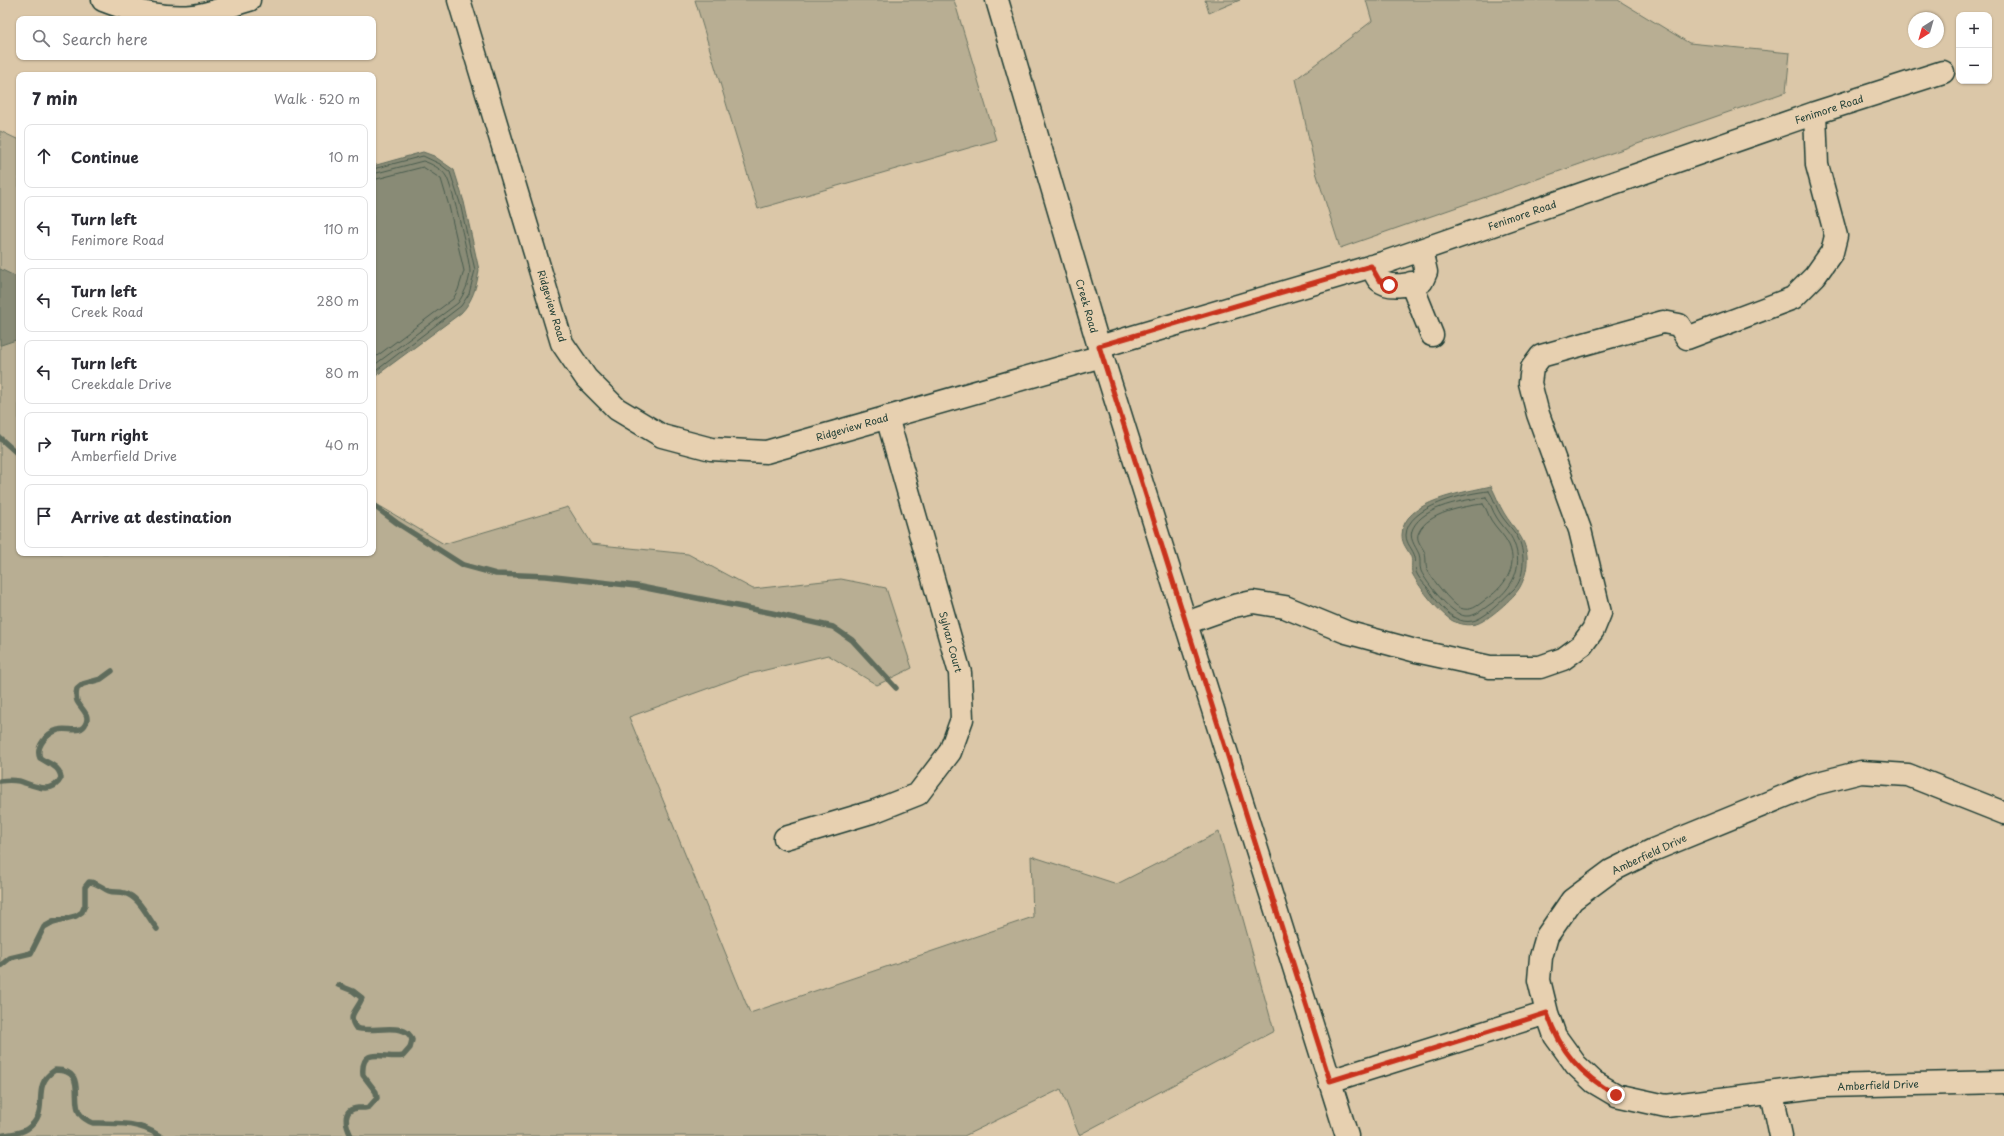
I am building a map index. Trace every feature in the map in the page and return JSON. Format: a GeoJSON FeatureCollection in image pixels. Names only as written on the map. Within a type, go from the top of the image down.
{"type":"FeatureCollection","features":[{"type":"Feature","properties":{"kind":"street"},"geometry":{"type":"LineString","coordinates":[[103,0],[130,11],[159,15],[193,16],[249,0]]}},
{"type":"Feature","properties":{"kind":"street","name":"Ridgeview Road"},"geometry":{"type":"LineString","coordinates":[[459,0],[562,343],[586,378],[617,409],[662,436],[711,448],[766,452],[887,417],[1100,351]]}},
{"type":"Feature","properties":{"kind":"street","name":"Creek Road"},"geometry":{"type":"LineString","coordinates":[[997,0],[1100,351],[1347,1136]]}},
{"type":"Feature","properties":{"kind":"street","name":"Fenimore Road"},"geometry":{"type":"LineString","coordinates":[[1100,351],[1421,250],[1815,113],[1942,72]]}},
{"type":"Feature","properties":{"kind":"street"},"geometry":{"type":"LineString","coordinates":[[1186,623],[1234,606],[1253,602],[1285,607],[1346,632],[1416,651],[1490,666],[1540,667],[1563,658],[1582,645],[1593,630],[1600,612],[1580,530],[1538,414],[1530,383],[1532,368],[1541,356],[1663,322],[1679,325],[1687,338],[1792,298],[1815,276],[1832,252],[1836,236],[1817,165],[1815,113]]}},
{"type":"Feature","properties":{"kind":"street"},"geometry":{"type":"LineString","coordinates":[[1371,266],[1379,280],[1389,285],[1411,284],[1422,281],[1426,272],[1421,250]]}},
{"type":"Feature","properties":{"kind":"street"},"geometry":{"type":"LineString","coordinates":[[1411,284],[1432,334]]}},
{"type":"Feature","properties":{"kind":"street","name":"Sylvan Court"},"geometry":{"type":"LineString","coordinates":[[785,838],[875,811],[918,794],[950,752],[962,719],[960,672],[887,417]]}},
{"type":"Feature","properties":{"kind":"street","name":"Amberfield Drive"},"geometry":{"type":"LineString","coordinates":[[2004,813],[1908,775],[1861,772],[1814,784],[1653,850],[1611,871],[1572,900],[1547,936],[1540,957],[1539,980],[1547,1013],[1555,1036],[1576,1065],[1594,1082],[1616,1095],[1666,1106],[1824,1086],[2004,1082]]}},
{"type":"Feature","properties":{"kind":"street"},"geometry":{"type":"LineString","coordinates":[[1330,1081],[1547,1013]]}},
{"type":"Feature","properties":{"kind":"street"},"geometry":{"type":"LineString","coordinates":[[1772,1093],[1781,1136]]}},
{"type":"Feature","properties":{"kind":"shaded area"},"geometry":{"type":"Polygon","coordinates":[[[695,0],[954,0],[996,140],[758,209],[695,0]]]}},
{"type":"Feature","properties":{"kind":"shaded area"},"geometry":{"type":"Polygon","coordinates":[[[1205,0],[1240,0],[1209,13],[1205,0]]]}},
{"type":"Feature","properties":{"kind":"shaded area"},"geometry":{"type":"Polygon","coordinates":[[[1366,0],[1618,0],[1689,43],[1790,53],[1786,92],[1340,248],[1316,172],[1296,79],[1372,21],[1366,0]]]}},
{"type":"Feature","properties":{"kind":"shaded area"},"geometry":{"type":"Polygon","coordinates":[[[0,131],[16,139],[16,556],[376,556],[376,504],[444,544],[568,507],[591,544],[688,554],[753,589],[841,579],[886,588],[912,668],[877,685],[828,655],[745,675],[629,717],[750,1013],[1033,917],[1031,856],[1117,884],[1219,832],[1274,1031],[1079,1135],[1061,1089],[964,1136],[0,1136],[0,131]]]}},
{"type":"Feature","properties":{"kind":"water"},"geometry":{"type":"Polygon","coordinates":[[[423,152],[434,156],[454,170],[464,202],[479,270],[477,282],[471,299],[465,309],[376,376],[376,165],[423,152]]]}},
{"type":"Feature","properties":{"kind":"water"},"geometry":{"type":"Polygon","coordinates":[[[0,269],[16,277],[16,340],[0,345],[0,269]]]}},
{"type":"Feature","properties":{"kind":"water"},"geometry":{"type":"Polygon","coordinates":[[[1491,486],[1502,510],[1524,543],[1527,555],[1526,572],[1522,583],[1507,603],[1481,622],[1470,625],[1461,624],[1453,621],[1442,613],[1420,587],[1412,573],[1411,557],[1404,544],[1402,535],[1405,523],[1413,513],[1424,506],[1452,495],[1491,486]]]}},
{"type":"Feature","properties":{"kind":"waterway"},"geometry":{"type":"LineString","coordinates":[[0,438],[16,452]]}},
{"type":"Feature","properties":{"kind":"waterway"},"geometry":{"type":"LineString","coordinates":[[376,507],[397,523],[463,565],[496,574],[546,576],[636,586],[772,613],[833,627],[852,640],[896,688]]}},
{"type":"Feature","properties":{"kind":"waterway"},"geometry":{"type":"LineString","coordinates":[[0,781],[19,781],[42,788],[53,787],[61,778],[59,771],[54,766],[40,758],[39,749],[43,741],[50,734],[58,730],[77,730],[84,727],[87,717],[77,701],[77,689],[83,684],[101,679],[112,671]]}},
{"type":"Feature","properties":{"kind":"waterway"},"geometry":{"type":"LineString","coordinates":[[0,966],[10,958],[31,953],[44,927],[53,922],[76,916],[82,912],[85,905],[85,887],[89,882],[97,884],[109,891],[122,892],[134,898],[143,908],[157,929]]}},
{"type":"Feature","properties":{"kind":"waterway"},"geometry":{"type":"LineString","coordinates":[[338,985],[353,991],[362,998],[352,1016],[352,1020],[356,1028],[370,1030],[396,1029],[409,1034],[412,1040],[410,1048],[403,1056],[396,1057],[376,1055],[370,1056],[366,1060],[363,1065],[363,1075],[376,1092],[377,1098],[369,1107],[349,1111],[346,1119],[351,1136]]}},
{"type":"Feature","properties":{"kind":"waterway"},"geometry":{"type":"LineString","coordinates":[[0,1136],[21,1132],[35,1122],[39,1115],[43,1084],[47,1077],[55,1070],[65,1071],[75,1080],[77,1108],[80,1114],[86,1119],[93,1123],[128,1124],[144,1128],[160,1136]]}},
{"type":"Feature","properties":{"kind":"route"},"geometry":{"type":"LineString","coordinates":[[1389,285],[1379,280],[1371,266],[1099,346],[1330,1081],[1547,1013],[1555,1036],[1576,1065],[1594,1082],[1616,1095]]}}]}
